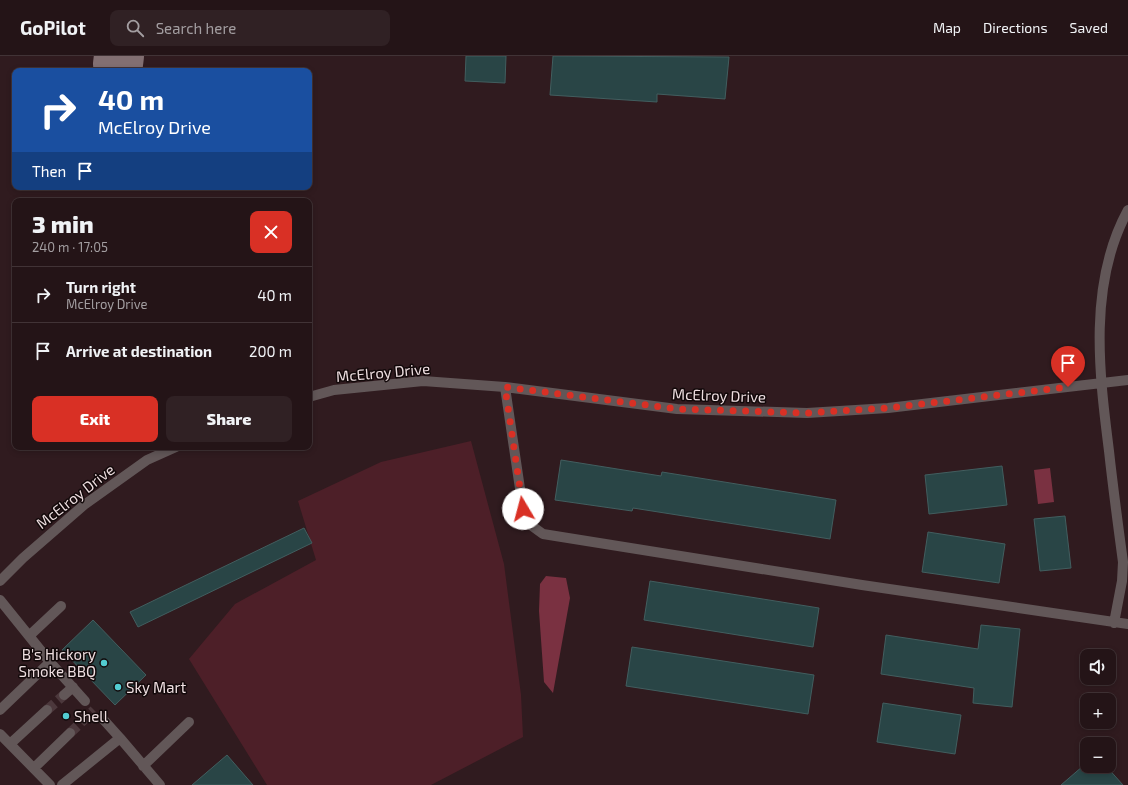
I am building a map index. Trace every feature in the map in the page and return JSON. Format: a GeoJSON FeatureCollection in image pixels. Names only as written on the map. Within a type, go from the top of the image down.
{"type":"FeatureCollection","features":[{"type":"Feature","properties":{"kind":"street"},"geometry":{"type":"LineString","coordinates":[[1114,623],[1122,581],[1123,562],[1100,383],[1100,305],[1109,256],[1128,210]]}},
{"type":"Feature","properties":{"kind":"street","name":"McElroy Drive"},"geometry":{"type":"LineString","coordinates":[[312,396],[334,390],[423,381],[505,387],[678,409],[807,413],[888,408],[1128,380]]}},
{"type":"Feature","properties":{"kind":"street"},"geometry":{"type":"LineString","coordinates":[[505,387],[523,509],[532,526],[543,534],[854,584],[1128,624]]}},
{"type":"Feature","properties":{"kind":"street","name":"McElroy Drive"},"geometry":{"type":"LineString","coordinates":[[0,581],[23,558],[84,505],[147,460],[169,450]]}},
{"type":"Feature","properties":{"kind":"street"},"geometry":{"type":"LineString","coordinates":[[0,600],[50,662],[86,701]]}},
{"type":"Feature","properties":{"kind":"street"},"geometry":{"type":"LineString","coordinates":[[29,636],[61,606]]}},
{"type":"Feature","properties":{"kind":"street"},"geometry":{"type":"LineString","coordinates":[[0,710],[50,662]]}},
{"type":"Feature","properties":{"kind":"street"},"geometry":{"type":"LineString","coordinates":[[64,694],[73,687]]}},
{"type":"Feature","properties":{"kind":"street"},"geometry":{"type":"LineString","coordinates":[[10,744],[47,710]]}},
{"type":"Feature","properties":{"kind":"street"},"geometry":{"type":"LineString","coordinates":[[102,718],[160,785]]}},
{"type":"Feature","properties":{"kind":"street"},"geometry":{"type":"LineString","coordinates":[[143,766],[189,722]]}},
{"type":"Feature","properties":{"kind":"street"},"geometry":{"type":"LineString","coordinates":[[34,768],[70,733]]}},
{"type":"Feature","properties":{"kind":"street"},"geometry":{"type":"LineString","coordinates":[[0,734],[50,785]]}},
{"type":"Feature","properties":{"kind":"street"},"geometry":{"type":"LineString","coordinates":[[62,785],[120,738]]}},
{"type":"Feature","properties":{"kind":"shaded area"},"geometry":{"type":"Polygon","coordinates":[[[471,441],[504,564],[521,695],[523,737],[431,785],[267,785],[189,659],[235,604],[316,560],[298,501],[381,462],[471,441]]]}},
{"type":"Feature","properties":{"kind":"shaded area"},"geometry":{"type":"Polygon","coordinates":[[[1050,468],[1054,502],[1038,504],[1034,470],[1050,468]]]}},
{"type":"Feature","properties":{"kind":"shaded area"},"geometry":{"type":"Polygon","coordinates":[[[546,576],[566,578],[570,598],[553,693],[544,682],[539,611],[540,584],[546,576]]]}},
{"type":"Feature","properties":{"kind":"building"},"geometry":{"type":"Polygon","coordinates":[[[466,56],[506,56],[505,83],[465,81],[466,56]]]}},
{"type":"Feature","properties":{"kind":"building"},"geometry":{"type":"Polygon","coordinates":[[[553,56],[729,57],[725,99],[657,94],[657,102],[550,95],[553,56]]]}},
{"type":"Feature","properties":{"kind":"building"},"geometry":{"type":"Polygon","coordinates":[[[561,460],[661,476],[662,472],[836,500],[830,539],[633,508],[632,511],[555,500],[561,460]]]}},
{"type":"Feature","properties":{"kind":"building"},"geometry":{"type":"Polygon","coordinates":[[[1002,466],[1007,505],[929,514],[925,475],[1002,466]]]}},
{"type":"Feature","properties":{"kind":"building"},"geometry":{"type":"Polygon","coordinates":[[[1065,516],[1071,568],[1040,571],[1034,519],[1065,516]]]}},
{"type":"Feature","properties":{"kind":"building"},"geometry":{"type":"Polygon","coordinates":[[[304,528],[312,543],[138,627],[130,612],[304,528]]]}},
{"type":"Feature","properties":{"kind":"building"},"geometry":{"type":"Polygon","coordinates":[[[928,532],[1005,544],[999,583],[922,572],[928,532]]]}},
{"type":"Feature","properties":{"kind":"building"},"geometry":{"type":"Polygon","coordinates":[[[650,581],[819,608],[813,647],[644,620],[650,581]]]}},
{"type":"Feature","properties":{"kind":"building","name":"B's Hickory Smoke BBQ"},"geometry":{"type":"Polygon","coordinates":[[[93,620],[146,675],[115,705],[62,650],[93,620]]]}},
{"type":"Feature","properties":{"kind":"building"},"geometry":{"type":"Polygon","coordinates":[[[981,625],[1020,629],[1012,707],[973,703],[974,688],[881,674],[886,635],[978,649],[981,625]]]}},
{"type":"Feature","properties":{"kind":"building"},"geometry":{"type":"Polygon","coordinates":[[[632,647],[814,675],[808,714],[626,686],[632,647]]]}},
{"type":"Feature","properties":{"kind":"building"},"geometry":{"type":"Polygon","coordinates":[[[883,703],[961,715],[955,754],[877,742],[883,703]]]}},
{"type":"Feature","properties":{"kind":"building"},"geometry":{"type":"Polygon","coordinates":[[[227,755],[253,785],[192,785],[227,755]]]}},
{"type":"Feature","properties":{"kind":"building"},"geometry":{"type":"Polygon","coordinates":[[[1080,769],[1080,773],[1112,773],[1123,785],[1061,785],[1080,769]]]}},
{"type":"Feature","properties":{"kind":"taxiway"},"geometry":{"type":"LineString","coordinates":[[118,64],[119,56]]}},
{"type":"Feature","properties":{"kind":"tunnel"},"geometry":{"type":"LineString","coordinates":[[47,710],[64,695]]}},
{"type":"Feature","properties":{"kind":"tunnel"},"geometry":{"type":"LineString","coordinates":[[70,733],[94,710]]}},
{"type":"Feature","properties":{"kind":"place","name":"B's Hickory Smoke BBQ"},"geometry":{"type":"Point","coordinates":[104,663]}},
{"type":"Feature","properties":{"kind":"place","name":"Sky Mart"},"geometry":{"type":"Point","coordinates":[118,687]}},
{"type":"Feature","properties":{"kind":"place","name":"Shell"},"geometry":{"type":"Point","coordinates":[66,716]}},
{"type":"Feature","properties":{"kind":"route"},"geometry":{"type":"LineString","coordinates":[[523,509],[505,387],[678,409],[807,413],[888,408],[1068,387]]}}]}
